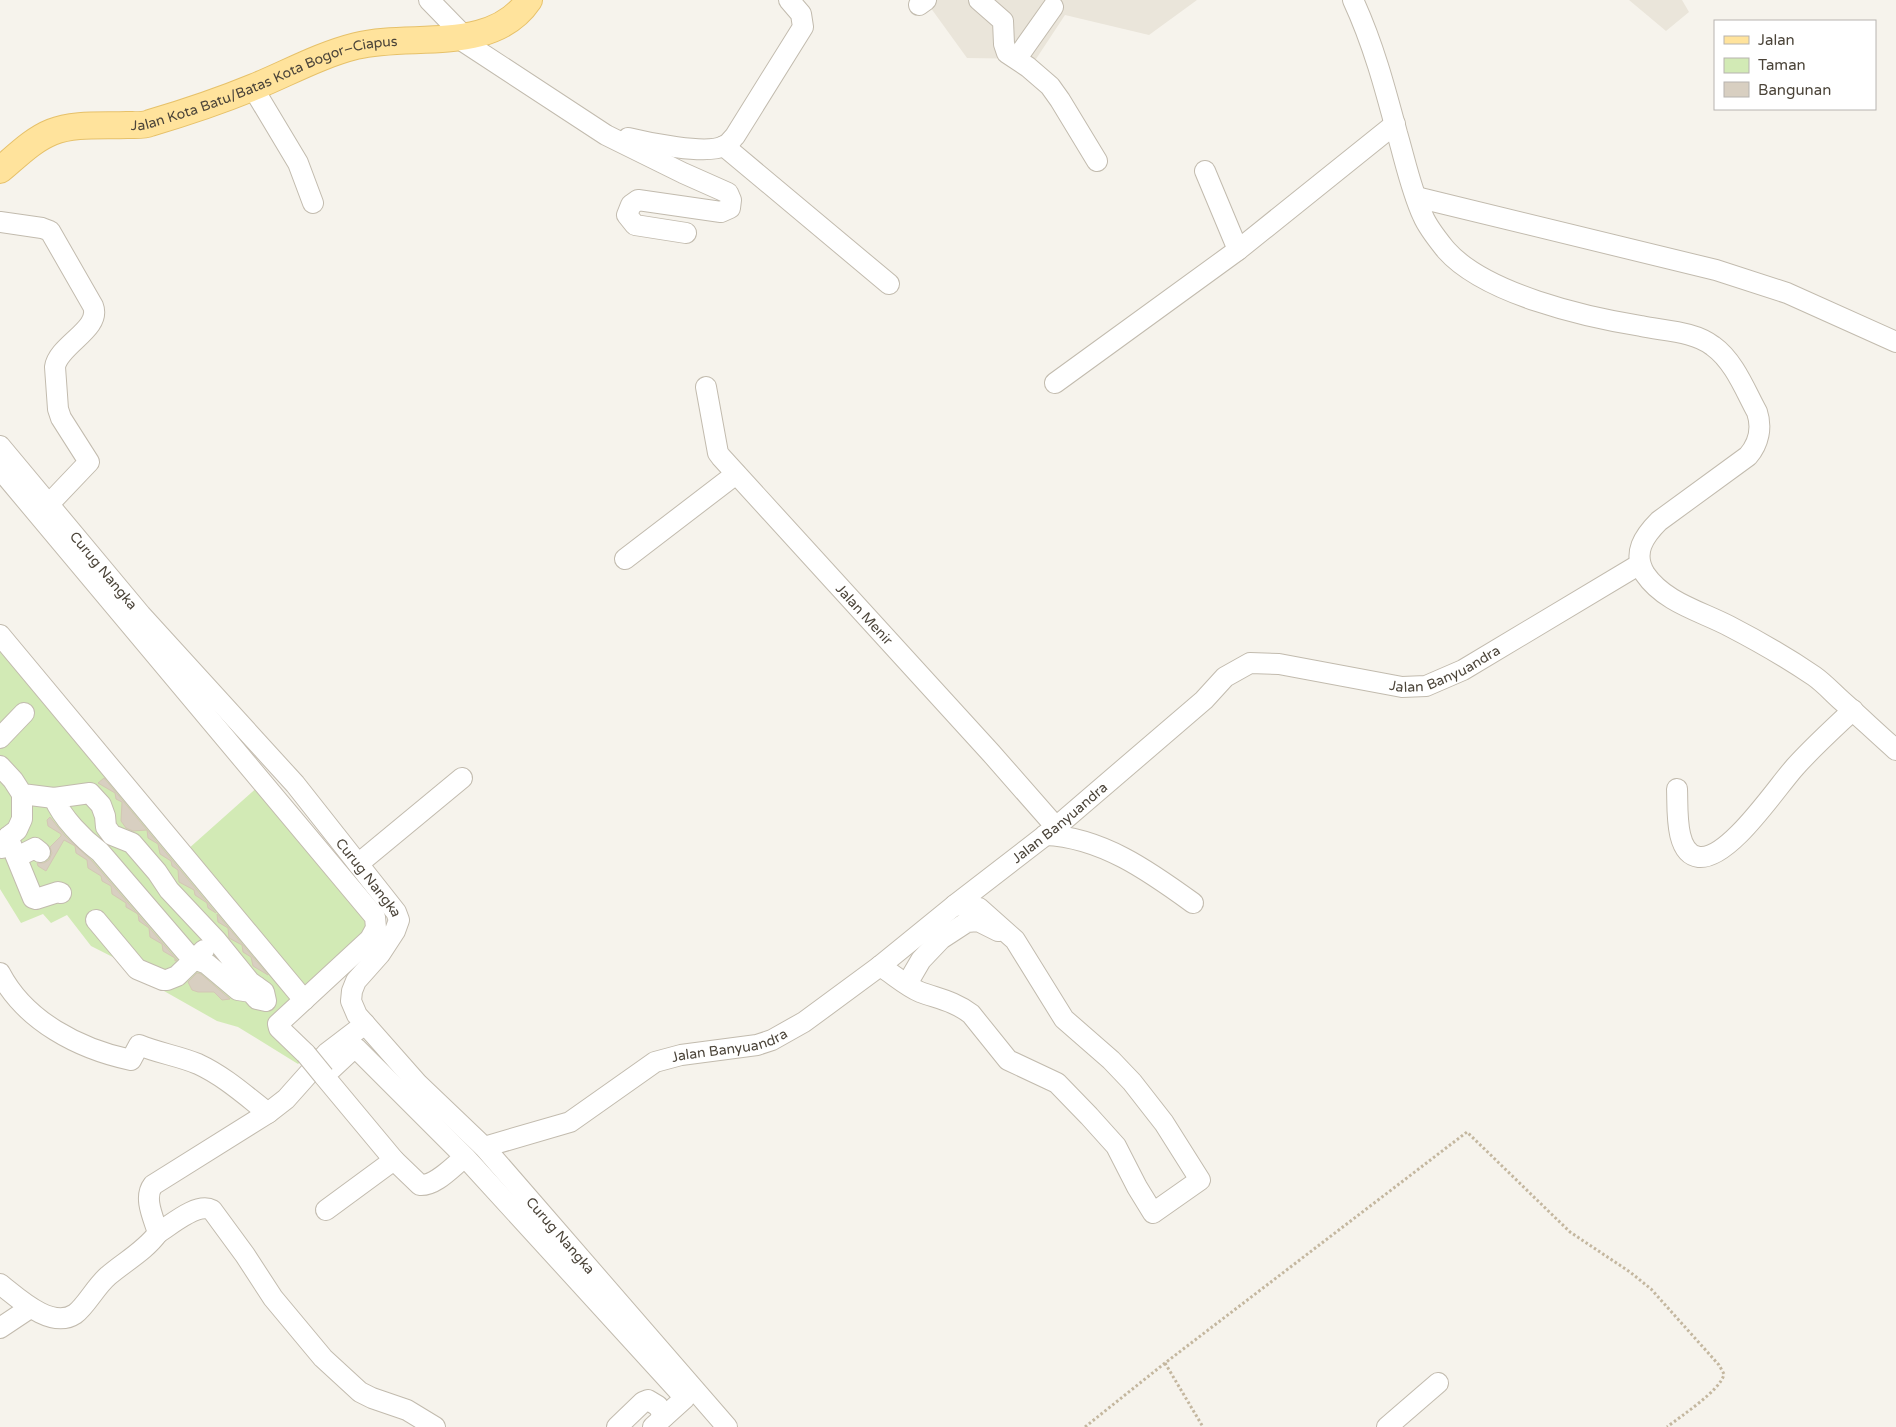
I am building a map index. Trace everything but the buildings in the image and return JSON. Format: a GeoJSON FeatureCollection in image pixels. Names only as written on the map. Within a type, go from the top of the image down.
{"type":"FeatureCollection","features":[{"type":"Feature","properties":{"kind":"main road","name":"Jalan Kota Batu/Batas Kota Bogor–Ciapus"},"geometry":{"type":"LineString","coordinates":[[0,170],[33,143],[51,132],[66,128],[147,124],[253,88],[330,54],[374,42],[461,38],[488,31],[510,20],[529,0]]}},
{"type":"Feature","properties":{"kind":"street"},"geometry":{"type":"LineString","coordinates":[[429,0],[461,38],[606,135],[730,196],[732,200],[730,208],[722,212],[638,200],[631,205],[628,215],[635,225],[686,233]]}},
{"type":"Feature","properties":{"kind":"street"},"geometry":{"type":"LineString","coordinates":[[606,135],[666,145],[706,149],[724,146],[735,136],[802,27],[801,14],[789,0]]}},
{"type":"Feature","properties":{"kind":"street"},"geometry":{"type":"LineString","coordinates":[[978,0],[1003,21],[1005,50],[1050,86],[1097,162]]}},
{"type":"Feature","properties":{"kind":"street"},"geometry":{"type":"LineString","coordinates":[[1353,0],[1369,38],[1423,216],[1447,251],[1476,274],[1529,298],[1583,316],[1690,335],[1702,340],[1720,351],[1739,379],[1759,419],[1757,442],[1748,456],[1659,521],[1647,532],[1639,551],[1640,564],[1651,581],[1677,602],[1759,642],[1816,677],[1896,750]]}},
{"type":"Feature","properties":{"kind":"street"},"geometry":{"type":"LineString","coordinates":[[1017,58],[1053,6]]}},
{"type":"Feature","properties":{"kind":"street"},"geometry":{"type":"LineString","coordinates":[[253,88],[298,163],[314,203]]}},
{"type":"Feature","properties":{"kind":"street"},"geometry":{"type":"LineString","coordinates":[[1055,383],[1238,250],[1395,124]]}},
{"type":"Feature","properties":{"kind":"street"},"geometry":{"type":"LineString","coordinates":[[724,146],[889,284]]}},
{"type":"Feature","properties":{"kind":"street"},"geometry":{"type":"LineString","coordinates":[[1204,171],[1238,250]]}},
{"type":"Feature","properties":{"kind":"street"},"geometry":{"type":"LineString","coordinates":[[1416,197],[1716,270],[1787,293],[1896,342]]}},
{"type":"Feature","properties":{"kind":"street"},"geometry":{"type":"LineString","coordinates":[[0,222],[42,228],[50,231],[95,309],[95,316],[92,322],[55,363],[61,418],[88,462],[49,504]]}},
{"type":"Feature","properties":{"kind":"street","name":"Jalan Menir"},"geometry":{"type":"LineString","coordinates":[[706,387],[718,452],[991,753],[1050,831]]}},
{"type":"Feature","properties":{"kind":"street","name":"Curug Nangka"},"geometry":{"type":"LineString","coordinates":[[0,446],[141,615],[295,784],[386,897],[399,920],[395,931],[380,954],[356,981],[351,1001],[354,1010],[418,1084],[484,1147],[727,1427]]}},
{"type":"Feature","properties":{"kind":"street"},"geometry":{"type":"LineString","coordinates":[[0,470],[375,917],[376,928],[370,939],[283,1019],[278,1024],[278,1028],[306,1054],[394,1160],[420,1185],[433,1182],[465,1156]]}},
{"type":"Feature","properties":{"kind":"street"},"geometry":{"type":"LineString","coordinates":[[625,560],[736,474]]}},
{"type":"Feature","properties":{"kind":"street","name":"Jalan Banyuandra"},"geometry":{"type":"LineString","coordinates":[[484,1147],[570,1122],[655,1062],[681,1055],[742,1047],[772,1040],[804,1022],[885,969],[955,905],[1050,831],[1204,700],[1225,677],[1250,663],[1279,664],[1402,688],[1426,686],[1463,670],[1640,564]]}},
{"type":"Feature","properties":{"kind":"street"},"geometry":{"type":"LineString","coordinates":[[0,635],[304,1000]]}},
{"type":"Feature","properties":{"kind":"street"},"geometry":{"type":"LineString","coordinates":[[1677,789],[1679,831],[1684,846],[1699,857],[1711,854],[1735,838],[1747,827],[1796,765],[1853,710]]}},
{"type":"Feature","properties":{"kind":"street"},"geometry":{"type":"LineString","coordinates":[[0,738],[24,713]]}},
{"type":"Feature","properties":{"kind":"street"},"geometry":{"type":"LineString","coordinates":[[0,766],[13,780],[22,794],[22,819],[8,848]]}},
{"type":"Feature","properties":{"kind":"street"},"geometry":{"type":"LineString","coordinates":[[358,864],[462,778]]}},
{"type":"Feature","properties":{"kind":"street"},"geometry":{"type":"LineString","coordinates":[[22,794],[54,798],[90,792],[95,797],[105,816],[106,827],[112,835],[132,843],[157,872],[169,890],[216,940],[258,993],[283,1019]]}},
{"type":"Feature","properties":{"kind":"street"},"geometry":{"type":"LineString","coordinates":[[54,798],[63,816],[90,844],[104,855],[186,952],[194,959],[207,964],[238,990],[258,993]]}},
{"type":"Feature","properties":{"kind":"street"},"geometry":{"type":"LineString","coordinates":[[1050,831],[1098,847],[1156,876],[1194,903]]}},
{"type":"Feature","properties":{"kind":"street"},"geometry":{"type":"LineString","coordinates":[[8,848],[35,848],[40,852]]}},
{"type":"Feature","properties":{"kind":"street"},"geometry":{"type":"LineString","coordinates":[[8,848],[34,898],[38,899],[58,892],[61,893]]}},
{"type":"Feature","properties":{"kind":"street"},"geometry":{"type":"LineString","coordinates":[[885,969],[918,991],[954,1002],[964,1008],[1008,1060],[1057,1083],[1116,1146],[1137,1188],[1153,1213],[1200,1180],[1164,1123],[1132,1082],[1111,1060],[1064,1019],[1015,940],[979,908],[955,905]]}},
{"type":"Feature","properties":{"kind":"street"},"geometry":{"type":"LineString","coordinates":[[96,920],[137,968],[144,973],[167,980],[177,976],[216,940]]}},
{"type":"Feature","properties":{"kind":"street"},"geometry":{"type":"LineString","coordinates":[[907,984],[920,960],[941,940],[967,922],[978,921],[1015,940]]}},
{"type":"Feature","properties":{"kind":"street"},"geometry":{"type":"LineString","coordinates":[[885,969],[920,960]]}},
{"type":"Feature","properties":{"kind":"street"},"geometry":{"type":"LineString","coordinates":[[0,973],[10,989],[22,1002],[40,1019],[66,1038],[115,1057],[131,1060],[139,1045],[158,1053],[196,1063],[221,1076],[268,1113]]}},
{"type":"Feature","properties":{"kind":"street"},"geometry":{"type":"LineString","coordinates":[[158,1233],[149,1203],[149,1193],[153,1185],[268,1113],[286,1099],[328,1053],[365,1024]]}},
{"type":"Feature","properties":{"kind":"street"},"geometry":{"type":"LineString","coordinates":[[324,1076],[356,1048],[465,1156],[710,1427]]}},
{"type":"Feature","properties":{"kind":"street"},"geometry":{"type":"LineString","coordinates":[[326,1210],[394,1160]]}},
{"type":"Feature","properties":{"kind":"street"},"geometry":{"type":"LineString","coordinates":[[0,1284],[30,1308],[47,1316],[58,1318],[75,1314],[99,1284],[148,1244],[158,1233],[196,1209],[207,1208],[212,1210],[246,1255],[273,1298],[323,1358],[360,1392],[407,1410],[435,1427]]}},
{"type":"Feature","properties":{"kind":"street"},"geometry":{"type":"LineString","coordinates":[[0,1328],[30,1308]]}},
{"type":"Feature","properties":{"kind":"street"},"geometry":{"type":"LineString","coordinates":[[1387,1427],[1438,1382]]}},
{"type":"Feature","properties":{"kind":"street"},"geometry":{"type":"LineString","coordinates":[[658,1422],[685,1398]]}},
{"type":"Feature","properties":{"kind":"street"},"geometry":{"type":"LineString","coordinates":[[617,1427],[643,1402],[648,1400],[658,1406],[658,1422]]}},
{"type":"Feature","properties":{"kind":"path"},"geometry":{"type":"LineString","coordinates":[[1085,1427],[1165,1363],[1467,1132],[1570,1232],[1630,1272],[1651,1289],[1719,1364],[1724,1374],[1720,1382],[1712,1391],[1668,1427]]}},
{"type":"Feature","properties":{"kind":"path"},"geometry":{"type":"LineString","coordinates":[[1165,1363],[1203,1427]]}},
{"type":"Feature","properties":{"kind":"shaded area"},"geometry":{"type":"Polygon","coordinates":[[[925,0],[1197,0],[1149,35],[1065,15],[1036,59],[967,58],[925,0]]]}},
{"type":"Feature","properties":{"kind":"shaded area"},"geometry":{"type":"Polygon","coordinates":[[[1629,0],[1682,0],[1689,12],[1666,31],[1629,0]]]}},
{"type":"Feature","properties":{"kind":"green space"},"geometry":{"type":"Polygon","coordinates":[[[0,625],[187,850],[269,777],[379,916],[278,1026],[303,1059],[298,1064],[238,1027],[217,1021],[164,991],[166,984],[91,946],[67,915],[51,923],[43,914],[21,923],[0,889],[0,625]]]}}]}
